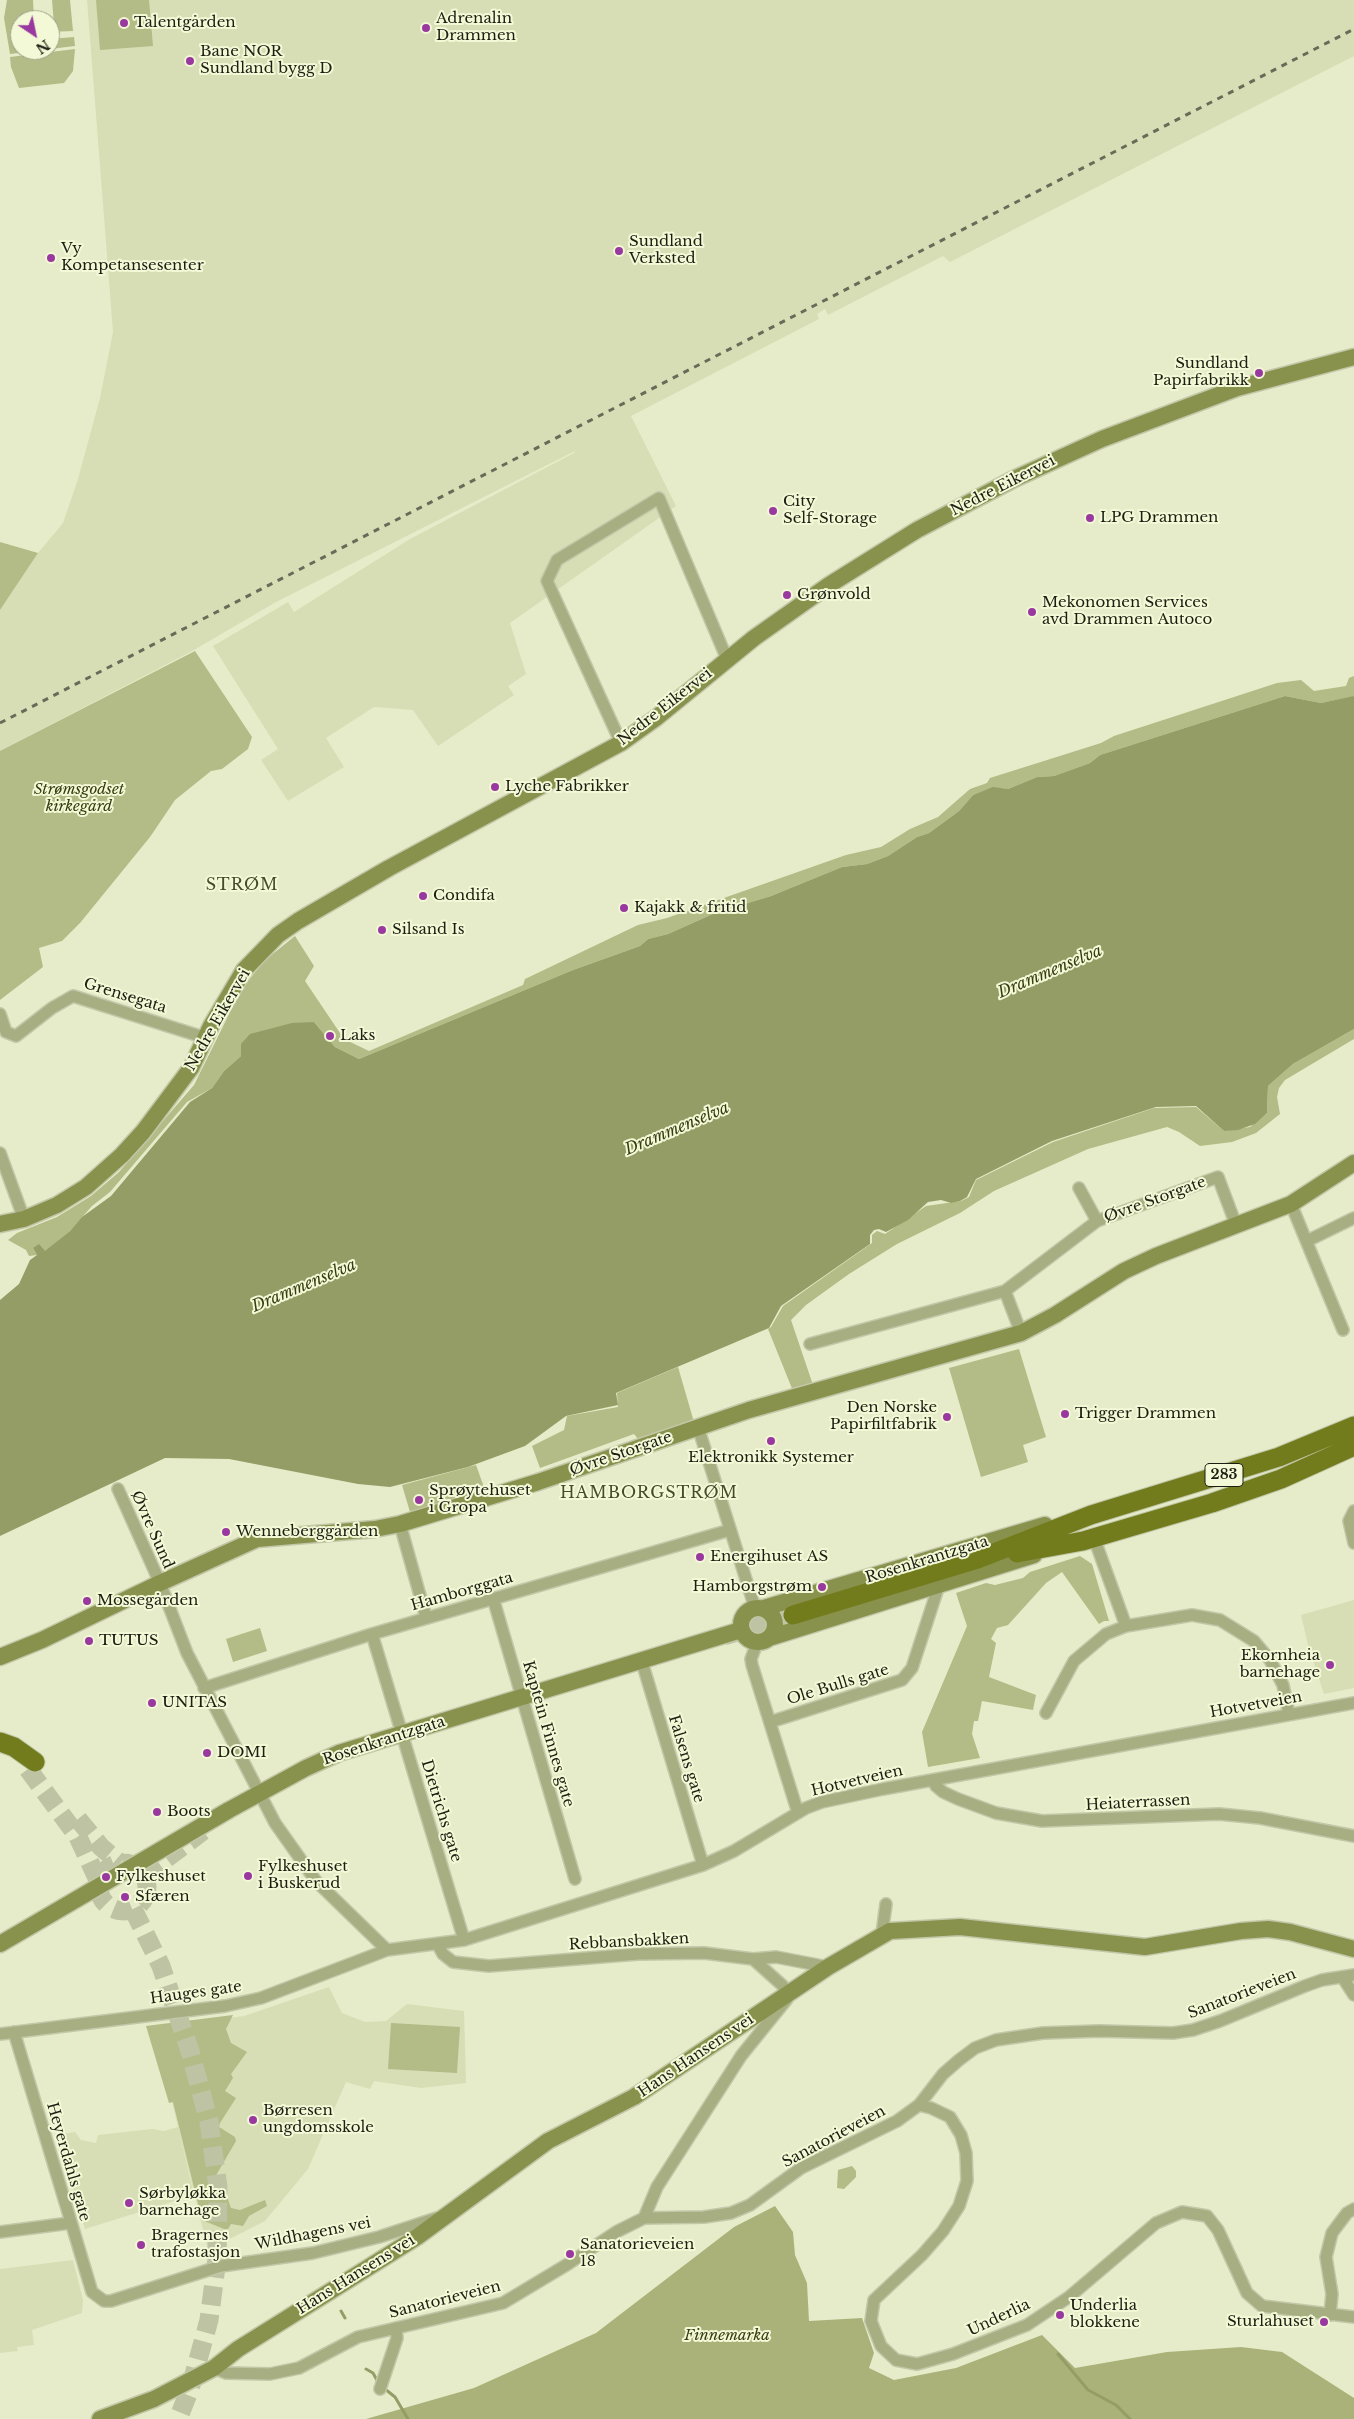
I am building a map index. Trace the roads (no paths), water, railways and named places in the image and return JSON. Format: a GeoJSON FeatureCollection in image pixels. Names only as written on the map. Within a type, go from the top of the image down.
{"type":"FeatureCollection","features":[{"type":"Feature","properties":{"kind":"main road","name":"Nedre Eikervei"},"geometry":{"type":"LineString","coordinates":[[0,1224],[24,1219],[57,1205],[86,1188],[116,1161],[143,1132],[172,1096],[191,1068],[244,970],[278,935],[298,920],[389,868],[621,743],[656,718],[727,659],[821,591],[895,542],[1014,478],[1083,446],[1197,402],[1289,373],[1354,357]]}},
{"type":"Feature","properties":{"kind":"main road","name":"Øvre Storgate"},"geometry":{"type":"LineString","coordinates":[[0,1657],[42,1640],[181,1573],[257,1539],[375,1529],[400,1524],[538,1482],[698,1427],[1021,1332],[1055,1315],[1124,1271],[1156,1256],[1292,1204],[1354,1163]]}},
{"type":"Feature","properties":{"kind":"main road","name":"Rosenkrantzgata"},"geometry":{"type":"LineString","coordinates":[[759,1608],[1043,1526],[1091,1515],[1252,1467],[1354,1426]]}},
{"type":"Feature","properties":{"kind":"main road","name":"Rosenkrantzgata"},"geometry":{"type":"LineString","coordinates":[[764,1640],[1065,1545],[1212,1503],[1281,1479],[1354,1446]]}},
{"type":"Feature","properties":{"kind":"main road","name":"Rosenkrantzgata"},"geometry":{"type":"LineString","coordinates":[[793,1616],[978,1559],[1091,1515]]}},
{"type":"Feature","properties":{"kind":"main road","name":"Rosenkrantzgata"},"geometry":{"type":"LineString","coordinates":[[978,1559],[1065,1545]]}},
{"type":"Feature","properties":{"kind":"main road"},"geometry":{"type":"LineString","coordinates":[[759,1608],[773,1615],[775,1632],[764,1640],[747,1639],[741,1630],[742,1618],[745,1613],[759,1608]]}},
{"type":"Feature","properties":{"kind":"main road","name":"Rosenkrantzgata"},"geometry":{"type":"LineString","coordinates":[[0,1944],[259,1794],[306,1768],[339,1753],[642,1662],[741,1630]]}},
{"type":"Feature","properties":{"kind":"main road"},"geometry":{"type":"LineString","coordinates":[[0,1742],[14,1747],[31,1766],[0,1752]]}},
{"type":"Feature","properties":{"kind":"main road","name":"Hans Hansens vei"},"geometry":{"type":"LineString","coordinates":[[100,2419],[154,2399],[214,2368],[238,2349],[417,2237],[548,2141],[634,2098],[788,1993],[882,1934],[898,1929],[960,1926],[1145,1947],[1241,1930],[1268,1929],[1290,1932],[1354,1949]]}},
{"type":"Feature","properties":{"kind":"street"},"geometry":{"type":"LineString","coordinates":[[621,743],[547,581],[558,560],[658,498],[727,659]]}},
{"type":"Feature","properties":{"kind":"street","name":"Grensegata"},"geometry":{"type":"LineString","coordinates":[[0,1014],[6,1032],[16,1036],[52,1008],[73,996],[206,1038]]}},
{"type":"Feature","properties":{"kind":"street"},"geometry":{"type":"LineString","coordinates":[[0,1153],[24,1219]]}},
{"type":"Feature","properties":{"kind":"street","name":"Øvre Storgate"},"geometry":{"type":"LineString","coordinates":[[810,1344],[1004,1291],[1096,1221],[1218,1177],[1236,1225]]}},
{"type":"Feature","properties":{"kind":"street"},"geometry":{"type":"LineString","coordinates":[[1079,1188],[1096,1221]]}},
{"type":"Feature","properties":{"kind":"street"},"geometry":{"type":"LineString","coordinates":[[1292,1204],[1344,1330]]}},
{"type":"Feature","properties":{"kind":"street"},"geometry":{"type":"LineString","coordinates":[[1307,1242],[1354,1218]]}},
{"type":"Feature","properties":{"kind":"street"},"geometry":{"type":"LineString","coordinates":[[1004,1291],[1021,1332]]}},
{"type":"Feature","properties":{"kind":"street"},"geometry":{"type":"LineString","coordinates":[[698,1427],[730,1530],[759,1608]]}},
{"type":"Feature","properties":{"kind":"street","name":"Øvre Sund"},"geometry":{"type":"LineString","coordinates":[[118,1489],[160,1583],[187,1653],[275,1823],[316,1881],[387,1950]]}},
{"type":"Feature","properties":{"kind":"street"},"geometry":{"type":"LineString","coordinates":[[1354,1511],[1349,1521],[1354,1543]]}},
{"type":"Feature","properties":{"kind":"street"},"geometry":{"type":"LineString","coordinates":[[400,1524],[426,1617]]}},
{"type":"Feature","properties":{"kind":"street","name":"Hamborggata"},"geometry":{"type":"LineString","coordinates":[[204,1688],[426,1617],[730,1530]]}},
{"type":"Feature","properties":{"kind":"street"},"geometry":{"type":"LineString","coordinates":[[1094,1538],[1126,1626]]}},
{"type":"Feature","properties":{"kind":"street","name":"Ole Bulls gate"},"geometry":{"type":"LineString","coordinates":[[770,1722],[902,1680],[912,1668],[939,1585]]}},
{"type":"Feature","properties":{"kind":"street","name":"Kaptein Finnes gate"},"geometry":{"type":"LineString","coordinates":[[493,1598],[575,1879]]}},
{"type":"Feature","properties":{"kind":"street"},"geometry":{"type":"LineString","coordinates":[[1046,1713],[1074,1661],[1106,1634],[1126,1626],[1192,1615],[1220,1620],[1254,1642],[1270,1660],[1283,1685],[1289,1714]]}},
{"type":"Feature","properties":{"kind":"street","name":"Dietrichs gate"},"geometry":{"type":"LineString","coordinates":[[372,1634],[464,1940]]}},
{"type":"Feature","properties":{"kind":"street"},"geometry":{"type":"LineString","coordinates":[[764,1640],[751,1659],[752,1665],[798,1813]]}},
{"type":"Feature","properties":{"kind":"street","name":"Falsens gate"},"geometry":{"type":"LineString","coordinates":[[642,1662],[703,1865]]}},
{"type":"Feature","properties":{"kind":"street","name":"Hotvetveien"},"geometry":{"type":"LineString","coordinates":[[387,1950],[438,1945],[464,1940],[703,1865],[734,1851],[798,1813],[822,1802],[1354,1703]]}},
{"type":"Feature","properties":{"kind":"street","name":"Heiaterrassen"},"geometry":{"type":"LineString","coordinates":[[933,1780],[936,1786],[943,1792],[958,1799],[996,1813],[1042,1821],[1219,1814],[1260,1818],[1354,1836]]}},
{"type":"Feature","properties":{"kind":"street"},"geometry":{"type":"LineString","coordinates":[[882,1934],[886,1904]]}},
{"type":"Feature","properties":{"kind":"street","name":"Rebbansbakken"},"geometry":{"type":"LineString","coordinates":[[438,1945],[443,1954],[453,1962],[489,1966],[638,1954],[704,1953],[753,1959],[776,1957],[828,1967]]}},
{"type":"Feature","properties":{"kind":"street","name":"Hauges gate"},"geometry":{"type":"LineString","coordinates":[[0,2034],[246,2002],[387,1950]]}},
{"type":"Feature","properties":{"kind":"street"},"geometry":{"type":"LineString","coordinates":[[644,2218],[657,2187],[741,2056],[787,1999],[788,1993],[782,1985],[753,1959]]}},
{"type":"Feature","properties":{"kind":"street"},"geometry":{"type":"LineString","coordinates":[[1348,1977],[1354,1995]]}},
{"type":"Feature","properties":{"kind":"street","name":"Sanatorieveien"},"geometry":{"type":"LineString","coordinates":[[214,2368],[226,2374],[283,2373],[299,2368],[358,2337],[503,2303],[552,2275],[616,2232],[644,2218],[704,2217],[731,2213],[750,2205],[800,2168],[897,2121],[919,2105],[943,2074],[959,2060],[975,2048],[996,2040],[1052,2033],[1099,2031],[1173,2033],[1192,2030],[1220,2021],[1322,1980],[1348,1977]]}},
{"type":"Feature","properties":{"kind":"street","name":"Heyerdahls gate"},"geometry":{"type":"LineString","coordinates":[[14,2032],[70,2223],[92,2292],[98,2297]]}},
{"type":"Feature","properties":{"kind":"street","name":"Underlia"},"geometry":{"type":"LineString","coordinates":[[919,2105],[931,2108],[950,2117],[962,2135],[966,2153],[966,2182],[959,2206],[943,2231],[922,2255],[874,2300],[871,2321],[881,2346],[896,2360],[917,2364],[953,2354],[1027,2325],[1069,2297],[1156,2223],[1182,2212],[1207,2216],[1218,2230],[1247,2293],[1262,2306],[1330,2315],[1354,2316]]}},
{"type":"Feature","properties":{"kind":"street"},"geometry":{"type":"LineString","coordinates":[[1330,2315],[1332,2294],[1326,2257],[1332,2233],[1347,2213],[1354,2209]]}},
{"type":"Feature","properties":{"kind":"street","name":"Wildhagens vei"},"geometry":{"type":"LineString","coordinates":[[98,2297],[104,2301],[111,2301],[221,2266],[313,2253],[379,2237],[448,2214]]}},
{"type":"Feature","properties":{"kind":"street"},"geometry":{"type":"LineString","coordinates":[[0,2232],[70,2223]]}},
{"type":"Feature","properties":{"kind":"street"},"geometry":{"type":"LineString","coordinates":[[380,2389],[398,2338],[396,2328]]}},
{"type":"Feature","properties":{"kind":"water","name":"Drammenselva"},"geometry":{"type":"Polygon","coordinates":[[[1285,696],[1321,703],[1354,696],[1354,1029],[1293,1064],[1268,1086],[1267,1113],[1255,1124],[1238,1130],[1224,1131],[1196,1106],[1156,1107],[1052,1141],[976,1179],[967,1197],[960,1201],[951,1203],[941,1200],[928,1202],[908,1220],[886,1232],[879,1229],[874,1230],[870,1235],[870,1244],[781,1306],[769,1328],[616,1393],[618,1405],[566,1416],[525,1446],[468,1467],[390,1487],[358,1484],[229,1459],[165,1458],[0,1536],[0,1300],[19,1284],[30,1260],[37,1255],[33,1248],[39,1244],[45,1251],[70,1231],[82,1217],[111,1196],[190,1102],[212,1088],[224,1071],[241,1056],[241,1044],[250,1034],[292,1023],[314,1022],[335,1047],[359,1059],[573,970],[640,946],[648,939],[668,934],[715,913],[771,896],[842,867],[867,864],[888,856],[917,837],[929,833],[959,811],[973,795],[993,787],[1008,789],[1037,777],[1054,776],[1090,763],[1100,755],[1285,696]]]}},
{"type":"Feature","properties":{"kind":"waterway"},"geometry":{"type":"LineString","coordinates":[[341,2311],[345,2318]]}},
{"type":"Feature","properties":{"kind":"waterway"},"geometry":{"type":"LineString","coordinates":[[1058,2354],[1088,2390],[1116,2405],[1130,2419]]}},
{"type":"Feature","properties":{"kind":"waterway"},"geometry":{"type":"LineString","coordinates":[[366,2369],[373,2373],[378,2382]]}},
{"type":"Feature","properties":{"kind":"waterway"},"geometry":{"type":"LineString","coordinates":[[385,2389],[395,2397],[408,2419]]}},
{"type":"Feature","properties":{"kind":"tunnel"},"geometry":{"type":"LineString","coordinates":[[724,1636],[793,1615]]}},
{"type":"Feature","properties":{"kind":"tunnel"},"geometry":{"type":"LineString","coordinates":[[28,1769],[78,1837],[99,1882]]}},
{"type":"Feature","properties":{"kind":"tunnel"},"geometry":{"type":"LineString","coordinates":[[78,1819],[101,1847],[120,1863]]}},
{"type":"Feature","properties":{"kind":"tunnel"},"geometry":{"type":"LineString","coordinates":[[144,1875],[203,1831]]}},
{"type":"Feature","properties":{"kind":"tunnel"},"geometry":{"type":"LineString","coordinates":[[118,1863],[128,1863],[140,1870],[147,1882],[147,1887],[147,1892],[140,1904],[128,1911],[118,1911],[110,1907],[103,1900],[99,1892],[99,1882],[103,1874],[110,1867],[118,1863]]}},
{"type":"Feature","properties":{"kind":"tunnel"},"geometry":{"type":"LineString","coordinates":[[133,1909],[161,1966],[190,2051],[209,2122],[218,2187],[217,2259],[209,2320],[190,2389],[178,2419]]}},
{"type":"Feature","properties":{"kind":"railway"},"geometry":{"type":"LineString","coordinates":[[0,723],[1354,29]]}},
{"type":"Feature","properties":{"kind":"place","name":"Talentgården"},"geometry":{"type":"Point","coordinates":[124,23]}},
{"type":"Feature","properties":{"kind":"place","name":"Adrenalin Drammen"},"geometry":{"type":"Point","coordinates":[426,28]}},
{"type":"Feature","properties":{"kind":"place","name":"Bane NOR Sundland bygg D"},"geometry":{"type":"Point","coordinates":[190,61]}},
{"type":"Feature","properties":{"kind":"place","name":"Sundland Verksted"},"geometry":{"type":"Point","coordinates":[619,251]}},
{"type":"Feature","properties":{"kind":"place","name":"Vy Kompetansesenter"},"geometry":{"type":"Point","coordinates":[51,258]}},
{"type":"Feature","properties":{"kind":"place","name":"Sundland Papirfabrikk"},"geometry":{"type":"Point","coordinates":[1259,373]}},
{"type":"Feature","properties":{"kind":"place","name":"City Self-Storage"},"geometry":{"type":"Point","coordinates":[773,511]}},
{"type":"Feature","properties":{"kind":"place","name":"LPG Drammen"},"geometry":{"type":"Point","coordinates":[1090,518]}},
{"type":"Feature","properties":{"kind":"place","name":"Grønvold"},"geometry":{"type":"Point","coordinates":[787,595]}},
{"type":"Feature","properties":{"kind":"place","name":"Mekonomen Services avd Drammen Autoco"},"geometry":{"type":"Point","coordinates":[1032,612]}},
{"type":"Feature","properties":{"kind":"place","name":"Lyche Fabrikker"},"geometry":{"type":"Point","coordinates":[495,787]}},
{"type":"Feature","properties":{"kind":"place","name":"Condifa"},"geometry":{"type":"Point","coordinates":[423,896]}},
{"type":"Feature","properties":{"kind":"place","name":"Kajakk & fritid"},"geometry":{"type":"Point","coordinates":[624,908]}},
{"type":"Feature","properties":{"kind":"place","name":"Silsand Is"},"geometry":{"type":"Point","coordinates":[382,930]}},
{"type":"Feature","properties":{"kind":"place","name":"Laks"},"geometry":{"type":"Point","coordinates":[330,1036]}},
{"type":"Feature","properties":{"kind":"place","name":"Trigger Drammen"},"geometry":{"type":"Point","coordinates":[1065,1414]}},
{"type":"Feature","properties":{"kind":"place","name":"Den Norske Papirfiltfabrik"},"geometry":{"type":"Point","coordinates":[947,1417]}},
{"type":"Feature","properties":{"kind":"place","name":"Elektronikk Systemer"},"geometry":{"type":"Point","coordinates":[771,1441]}},
{"type":"Feature","properties":{"kind":"place","name":"Sprøytehuset i Gropa"},"geometry":{"type":"Point","coordinates":[419,1500]}},
{"type":"Feature","properties":{"kind":"place","name":"Wenneberggården"},"geometry":{"type":"Point","coordinates":[226,1532]}},
{"type":"Feature","properties":{"kind":"place","name":"Energihuset AS"},"geometry":{"type":"Point","coordinates":[700,1557]}},
{"type":"Feature","properties":{"kind":"place","name":"Hamborgstrøm"},"geometry":{"type":"Point","coordinates":[822,1587]}},
{"type":"Feature","properties":{"kind":"place","name":"Mossegården"},"geometry":{"type":"Point","coordinates":[87,1601]}},
{"type":"Feature","properties":{"kind":"place","name":"TUTUS"},"geometry":{"type":"Point","coordinates":[89,1641]}},
{"type":"Feature","properties":{"kind":"place","name":"Ekornheia barnehage"},"geometry":{"type":"Point","coordinates":[1330,1665]}},
{"type":"Feature","properties":{"kind":"place","name":"UNITAS"},"geometry":{"type":"Point","coordinates":[152,1703]}},
{"type":"Feature","properties":{"kind":"place","name":"DOMI"},"geometry":{"type":"Point","coordinates":[207,1753]}},
{"type":"Feature","properties":{"kind":"place","name":"Boots"},"geometry":{"type":"Point","coordinates":[157,1812]}},
{"type":"Feature","properties":{"kind":"place","name":"Fylkeshuset i Buskerud"},"geometry":{"type":"Point","coordinates":[248,1876]}},
{"type":"Feature","properties":{"kind":"place","name":"Fylkeshuset"},"geometry":{"type":"Point","coordinates":[106,1877]}},
{"type":"Feature","properties":{"kind":"place","name":"Sfæren"},"geometry":{"type":"Point","coordinates":[125,1897]}},
{"type":"Feature","properties":{"kind":"place","name":"Børresen ungdomsskole"},"geometry":{"type":"Point","coordinates":[253,2120]}},
{"type":"Feature","properties":{"kind":"place","name":"Sørbyløkka barnehage"},"geometry":{"type":"Point","coordinates":[129,2203]}},
{"type":"Feature","properties":{"kind":"place","name":"Bragernes trafostasjon"},"geometry":{"type":"Point","coordinates":[141,2245]}},
{"type":"Feature","properties":{"kind":"place","name":"Sanatorieveien 18"},"geometry":{"type":"Point","coordinates":[570,2254]}},
{"type":"Feature","properties":{"kind":"place","name":"Underlia blokkene"},"geometry":{"type":"Point","coordinates":[1060,2315]}},
{"type":"Feature","properties":{"kind":"place","name":"Sturlahuset"},"geometry":{"type":"Point","coordinates":[1324,2322]}},
{"type":"Feature","properties":{"kind":"district","name":"STRØM"},"geometry":{"type":"Point","coordinates":[242,885]}},
{"type":"Feature","properties":{"kind":"district","name":"HAMBORGSTRØM"},"geometry":{"type":"Point","coordinates":[649,1493]}},
{"type":"Feature","properties":{"kind":"park label","name":"Strømsgodset kirkegård"},"geometry":{"type":"Point","coordinates":[79,798]}},
{"type":"Feature","properties":{"kind":"park label","name":"Finnemarka"},"geometry":{"type":"Point","coordinates":[727,2336]}}]}
